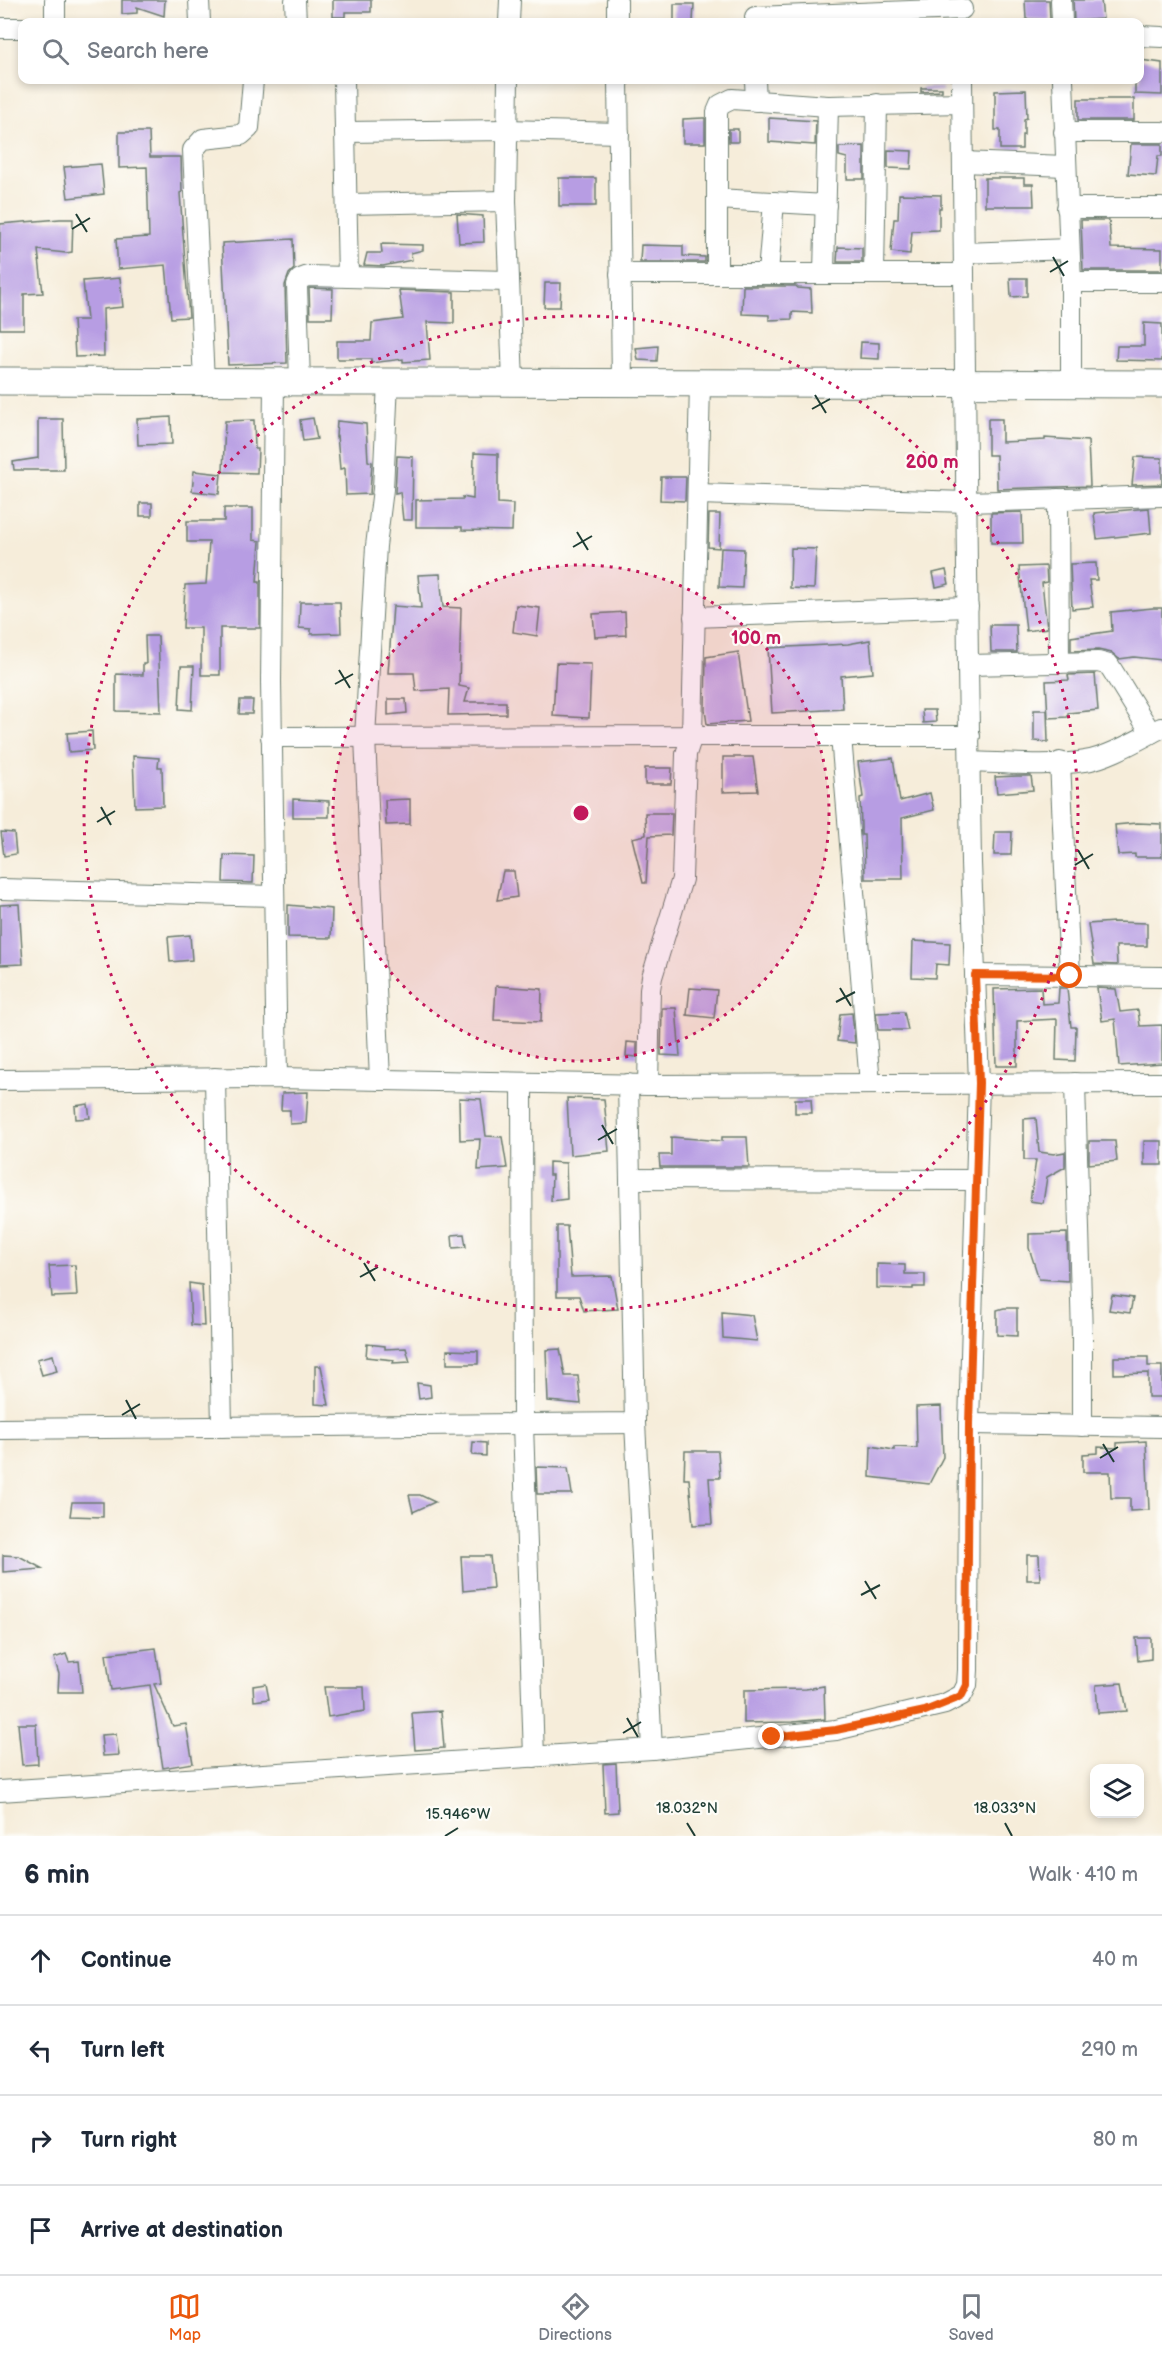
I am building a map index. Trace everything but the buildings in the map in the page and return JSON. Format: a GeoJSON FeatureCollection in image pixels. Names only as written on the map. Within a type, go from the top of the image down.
{"type":"FeatureCollection","features":[{"type":"Feature","properties":{"kind":"street"},"geometry":{"type":"LineString","coordinates":[[55,0],[55,18]]}},
{"type":"Feature","properties":{"kind":"street"},"geometry":{"type":"LineString","coordinates":[[200,0],[200,18]]}},
{"type":"Feature","properties":{"kind":"street"},"geometry":{"type":"LineString","coordinates":[[295,0],[296,18]]}},
{"type":"Feature","properties":{"kind":"street"},"geometry":{"type":"LineString","coordinates":[[509,18],[510,0]]}},
{"type":"Feature","properties":{"kind":"street"},"geometry":{"type":"LineString","coordinates":[[617,0],[617,18]]}},
{"type":"Feature","properties":{"kind":"street"},"geometry":{"type":"LineString","coordinates":[[1061,0],[1062,18]]}},
{"type":"Feature","properties":{"kind":"street"},"geometry":{"type":"LineString","coordinates":[[755,13],[850,7],[962,10]]}},
{"type":"Feature","properties":{"kind":"street"},"geometry":{"type":"LineString","coordinates":[[0,28],[18,28]]}},
{"type":"Feature","properties":{"kind":"street"},"geometry":{"type":"LineString","coordinates":[[1144,36],[1162,37]]}},
{"type":"Feature","properties":{"kind":"street"},"geometry":{"type":"LineString","coordinates":[[204,381],[193,150],[203,140],[241,135],[249,128],[252,84]]}},
{"type":"Feature","properties":{"kind":"street"},"geometry":{"type":"LineString","coordinates":[[344,84],[348,277]]}},
{"type":"Feature","properties":{"kind":"street"},"geometry":{"type":"LineString","coordinates":[[508,84],[506,201],[513,382]]}},
{"type":"Feature","properties":{"kind":"street"},"geometry":{"type":"LineString","coordinates":[[618,84],[622,382]]}},
{"type":"Feature","properties":{"kind":"street"},"geometry":{"type":"LineString","coordinates":[[755,84],[756,101]]}},
{"type":"Feature","properties":{"kind":"street"},"geometry":{"type":"LineString","coordinates":[[0,1791],[652,1749],[836,1730],[925,1711],[962,1695],[967,1685],[968,1670],[969,1424],[979,1083],[968,665],[962,84]]}},
{"type":"Feature","properties":{"kind":"street"},"geometry":{"type":"LineString","coordinates":[[1063,84],[1071,282],[1071,384]]}},
{"type":"Feature","properties":{"kind":"street"},"geometry":{"type":"LineString","coordinates":[[717,274],[717,112],[720,105],[726,101],[828,106],[962,103]]}},
{"type":"Feature","properties":{"kind":"street"},"geometry":{"type":"LineString","coordinates":[[874,273],[877,104]]}},
{"type":"Feature","properties":{"kind":"street"},"geometry":{"type":"LineString","coordinates":[[824,273],[828,106]]}},
{"type":"Feature","properties":{"kind":"street"},"geometry":{"type":"LineString","coordinates":[[345,132],[507,130],[619,133]]}},
{"type":"Feature","properties":{"kind":"street"},"geometry":{"type":"LineString","coordinates":[[1064,132],[1162,132]]}},
{"type":"Feature","properties":{"kind":"street"},"geometry":{"type":"LineString","coordinates":[[963,162],[1065,166]]}},
{"type":"Feature","properties":{"kind":"street"},"geometry":{"type":"LineString","coordinates":[[717,199],[826,205]]}},
{"type":"Feature","properties":{"kind":"street"},"geometry":{"type":"LineString","coordinates":[[347,204],[506,201]]}},
{"type":"Feature","properties":{"kind":"street"},"geometry":{"type":"LineString","coordinates":[[768,273],[774,202]]}},
{"type":"Feature","properties":{"kind":"street"},"geometry":{"type":"LineString","coordinates":[[1067,208],[1162,208]]}},
{"type":"Feature","properties":{"kind":"street"},"geometry":{"type":"LineString","coordinates":[[964,253],[1068,249]]}},
{"type":"Feature","properties":{"kind":"street"},"geometry":{"type":"LineString","coordinates":[[620,274],[964,274]]}},
{"type":"Feature","properties":{"kind":"street"},"geometry":{"type":"LineString","coordinates":[[278,1078],[271,737],[287,382],[297,285],[300,279],[308,276],[508,281]]}},
{"type":"Feature","properties":{"kind":"street"},"geometry":{"type":"LineString","coordinates":[[1071,282],[1162,282]]}},
{"type":"Feature","properties":{"kind":"street"},"geometry":{"type":"LineString","coordinates":[[0,381],[1162,384]]}},
{"type":"Feature","properties":{"kind":"street"},"geometry":{"type":"LineString","coordinates":[[380,1080],[365,737],[376,546],[383,489],[388,382]]}},
{"type":"Feature","properties":{"kind":"street"},"geometry":{"type":"LineString","coordinates":[[648,1085],[651,977],[682,879],[686,754],[692,736],[700,383]]}},
{"type":"Feature","properties":{"kind":"street"},"geometry":{"type":"LineString","coordinates":[[698,494],[967,502],[1162,496]]}},
{"type":"Feature","properties":{"kind":"street"},"geometry":{"type":"LineString","coordinates":[[1058,499],[1059,663]]}},
{"type":"Feature","properties":{"kind":"street"},"geometry":{"type":"LineString","coordinates":[[694,617],[968,607]]}},
{"type":"Feature","properties":{"kind":"street"},"geometry":{"type":"LineString","coordinates":[[968,665],[1098,662],[1109,665],[1157,730],[1087,761],[970,762]]}},
{"type":"Feature","properties":{"kind":"street"},"geometry":{"type":"LineString","coordinates":[[841,736],[870,1084]]}},
{"type":"Feature","properties":{"kind":"street"},"geometry":{"type":"LineString","coordinates":[[271,737],[970,736]]}},
{"type":"Feature","properties":{"kind":"street"},"geometry":{"type":"LineString","coordinates":[[1060,762],[1070,976]]}},
{"type":"Feature","properties":{"kind":"street"},"geometry":{"type":"LineString","coordinates":[[0,889],[273,896]]}},
{"type":"Feature","properties":{"kind":"street"},"geometry":{"type":"LineString","coordinates":[[975,975],[1162,977]]}},
{"type":"Feature","properties":{"kind":"street"},"geometry":{"type":"LineString","coordinates":[[215,1078],[222,1427]]}},
{"type":"Feature","properties":{"kind":"street"},"geometry":{"type":"LineString","coordinates":[[0,1080],[278,1078],[648,1085],[1162,1083]]}},
{"type":"Feature","properties":{"kind":"street"},"geometry":{"type":"LineString","coordinates":[[522,1083],[523,1424],[534,1756]]}},
{"type":"Feature","properties":{"kind":"street"},"geometry":{"type":"LineString","coordinates":[[1075,1083],[1082,1337],[1082,1426]]}},
{"type":"Feature","properties":{"kind":"street"},"geometry":{"type":"LineString","coordinates":[[628,1084],[634,1423],[652,1749]]}},
{"type":"Feature","properties":{"kind":"street"},"geometry":{"type":"LineString","coordinates":[[630,1179],[976,1180]]}},
{"type":"Feature","properties":{"kind":"street"},"geometry":{"type":"LineString","coordinates":[[0,1429],[634,1423]]}},
{"type":"Feature","properties":{"kind":"street"},"geometry":{"type":"LineString","coordinates":[[969,1424],[1162,1427]]}},
{"type":"Feature","properties":{"kind":"route"},"geometry":{"type":"LineString","coordinates":[[772,1737],[836,1730],[925,1711],[962,1695],[967,1685],[969,1424],[979,1083],[975,975],[1070,976]]}}]}
